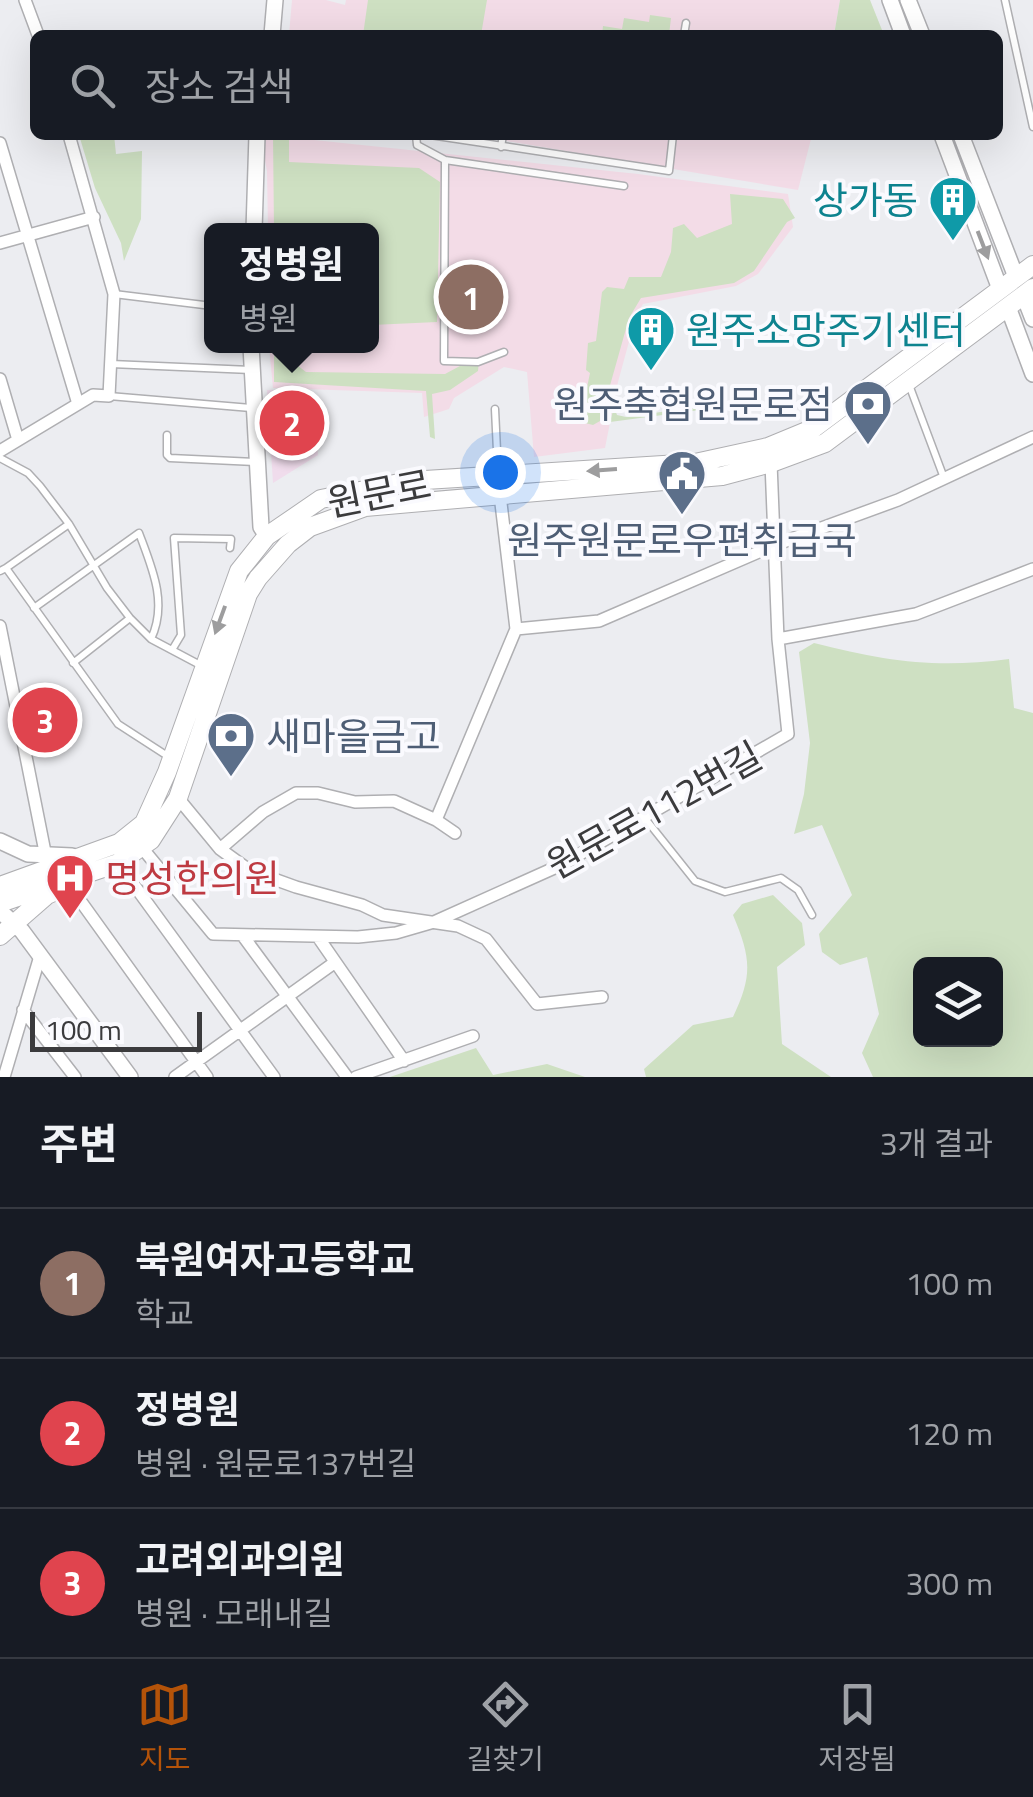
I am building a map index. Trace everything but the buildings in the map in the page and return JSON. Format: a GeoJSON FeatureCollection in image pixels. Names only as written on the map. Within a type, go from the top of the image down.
{"type":"FeatureCollection","features":[{"type":"Feature","properties":{"kind":"main road","name":"원문로"},"geometry":{"type":"LineString","coordinates":[[770,455],[814,428],[1033,265]]}},
{"type":"Feature","properties":{"kind":"main road"},"geometry":{"type":"LineString","coordinates":[[1016,277],[1022,297]]}},
{"type":"Feature","properties":{"kind":"main road"},"geometry":{"type":"LineString","coordinates":[[1000,289],[1022,297]]}},
{"type":"Feature","properties":{"kind":"main road","name":"원문로"},"geometry":{"type":"LineString","coordinates":[[0,886],[96,862],[118,864],[143,849],[178,798],[248,594],[280,552],[310,528],[365,507],[499,486],[770,455],[825,443],[1022,297]]}},
{"type":"Feature","properties":{"kind":"main road","name":"원문로"},"geometry":{"type":"LineString","coordinates":[[0,903],[96,862],[144,823],[172,759],[239,571],[267,536],[321,499],[409,482],[499,486]]}},
{"type":"Feature","properties":{"kind":"main road"},"geometry":{"type":"LineString","coordinates":[[267,536],[280,552]]}},
{"type":"Feature","properties":{"kind":"main road"},"geometry":{"type":"LineString","coordinates":[[5,924],[69,885],[96,862]]}},
{"type":"Feature","properties":{"kind":"street"},"geometry":{"type":"LineString","coordinates":[[24,0],[36,30]]}},
{"type":"Feature","properties":{"kind":"street"},"geometry":{"type":"LineString","coordinates":[[272,30],[275,0]]}},
{"type":"Feature","properties":{"kind":"street"},"geometry":{"type":"LineString","coordinates":[[890,0],[901,30]]}},
{"type":"Feature","properties":{"kind":"street"},"geometry":{"type":"LineString","coordinates":[[908,0],[920,30]]}},
{"type":"Feature","properties":{"kind":"street"},"geometry":{"type":"LineString","coordinates":[[0,454],[93,395],[110,396],[114,294],[71,140]]}},
{"type":"Feature","properties":{"kind":"street"},"geometry":{"type":"LineString","coordinates":[[254,223],[257,140]]}},
{"type":"Feature","properties":{"kind":"street"},"geometry":{"type":"LineString","coordinates":[[944,140],[1000,289]]}},
{"type":"Feature","properties":{"kind":"street"},"geometry":{"type":"LineString","coordinates":[[963,140],[1016,277]]}},
{"type":"Feature","properties":{"kind":"street"},"geometry":{"type":"LineString","coordinates":[[0,142],[78,404]]}},
{"type":"Feature","properties":{"kind":"street"},"geometry":{"type":"LineString","coordinates":[[0,244],[94,217]]}},
{"type":"Feature","properties":{"kind":"street"},"geometry":{"type":"LineString","coordinates":[[1022,297],[1033,319]]}},
{"type":"Feature","properties":{"kind":"street"},"geometry":{"type":"LineString","coordinates":[[1022,297],[1033,374]]}},
{"type":"Feature","properties":{"kind":"street"},"geometry":{"type":"LineString","coordinates":[[251,353],[256,462],[262,527],[267,536]]}},
{"type":"Feature","properties":{"kind":"street"},"geometry":{"type":"LineString","coordinates":[[0,378],[18,440]]}},
{"type":"Feature","properties":{"kind":"street"},"geometry":{"type":"LineString","coordinates":[[516,629],[599,621],[776,545],[898,500],[1033,438]]}},
{"type":"Feature","properties":{"kind":"street","name":"원문로112번길"},"geometry":{"type":"LineString","coordinates":[[143,849],[213,934],[396,933],[434,922],[561,865],[788,734],[778,639],[770,455]]}},
{"type":"Feature","properties":{"kind":"street"},"geometry":{"type":"LineString","coordinates":[[436,820],[516,629],[499,486]]}},
{"type":"Feature","properties":{"kind":"street"},"geometry":{"type":"LineString","coordinates":[[778,639],[916,614],[1033,569]]}},
{"type":"Feature","properties":{"kind":"street"},"geometry":{"type":"LineString","coordinates":[[0,626],[46,857]]}},
{"type":"Feature","properties":{"kind":"street"},"geometry":{"type":"LineString","coordinates":[[220,849],[263,812],[296,793],[355,802],[394,801],[454,833]]}},
{"type":"Feature","properties":{"kind":"street"},"geometry":{"type":"LineString","coordinates":[[178,798],[220,849],[250,870],[296,888],[362,905],[383,916],[458,926],[486,939],[538,1004],[602,997]]}},
{"type":"Feature","properties":{"kind":"street"},"geometry":{"type":"LineString","coordinates":[[0,841],[46,857],[96,862]]}},
{"type":"Feature","properties":{"kind":"street"},"geometry":{"type":"LineString","coordinates":[[118,864],[274,1077]]}},
{"type":"Feature","properties":{"kind":"street"},"geometry":{"type":"LineString","coordinates":[[69,885],[207,1077]]}},
{"type":"Feature","properties":{"kind":"street"},"geometry":{"type":"LineString","coordinates":[[5,924],[40,956],[130,1077]]}},
{"type":"Feature","properties":{"kind":"street","name":"원문로112번길"},"geometry":{"type":"LineString","coordinates":[[242,936],[348,1077]]}},
{"type":"Feature","properties":{"kind":"street"},"geometry":{"type":"LineString","coordinates":[[318,936],[404,1060]]}},
{"type":"Feature","properties":{"kind":"street"},"geometry":{"type":"LineString","coordinates":[[4,1077],[40,956]]}},
{"type":"Feature","properties":{"kind":"street"},"geometry":{"type":"LineString","coordinates":[[174,1077],[334,962]]}},
{"type":"Feature","properties":{"kind":"street"},"geometry":{"type":"LineString","coordinates":[[23,1010],[76,1077]]}},
{"type":"Feature","properties":{"kind":"street"},"geometry":{"type":"LineString","coordinates":[[356,1077],[472,1036]]}},
{"type":"Feature","properties":{"kind":"street"},"geometry":{"type":"LineString","coordinates":[[8,1062],[20,1077]]}},
{"type":"Feature","properties":{"kind":"lane"},"geometry":{"type":"LineString","coordinates":[[1005,0],[1033,127]]}},
{"type":"Feature","properties":{"kind":"lane"},"geometry":{"type":"LineString","coordinates":[[685,30],[686,23]]}},
{"type":"Feature","properties":{"kind":"lane"},"geometry":{"type":"LineString","coordinates":[[416,140],[417,146],[445,160],[624,186]]}},
{"type":"Feature","properties":{"kind":"lane"},"geometry":{"type":"LineString","coordinates":[[460,140],[669,170],[672,140]]}},
{"type":"Feature","properties":{"kind":"lane"},"geometry":{"type":"LineString","coordinates":[[501,147],[503,140]]}},
{"type":"Feature","properties":{"kind":"lane"},"geometry":{"type":"LineString","coordinates":[[445,160],[444,361],[478,362],[504,352]]}},
{"type":"Feature","properties":{"kind":"lane"},"geometry":{"type":"LineString","coordinates":[[114,294],[204,305]]}},
{"type":"Feature","properties":{"kind":"lane"},"geometry":{"type":"LineString","coordinates":[[110,364],[251,370]]}},
{"type":"Feature","properties":{"kind":"lane"},"geometry":{"type":"LineString","coordinates":[[908,380],[944,478]]}},
{"type":"Feature","properties":{"kind":"lane"},"geometry":{"type":"LineString","coordinates":[[110,396],[252,408]]}},
{"type":"Feature","properties":{"kind":"lane"},"geometry":{"type":"LineString","coordinates":[[495,409],[499,486]]}},
{"type":"Feature","properties":{"kind":"lane"},"geometry":{"type":"LineString","coordinates":[[167,435],[170,458],[256,462]]}},
{"type":"Feature","properties":{"kind":"lane"},"geometry":{"type":"LineString","coordinates":[[0,454],[28,473],[69,524],[130,618],[151,639],[203,666]]}},
{"type":"Feature","properties":{"kind":"lane"},"geometry":{"type":"LineString","coordinates":[[69,524],[3,570],[118,724],[172,759]]}},
{"type":"Feature","properties":{"kind":"lane"},"geometry":{"type":"LineString","coordinates":[[34,608],[139,532],[159,587],[157,627],[151,639]]}},
{"type":"Feature","properties":{"kind":"lane"},"geometry":{"type":"LineString","coordinates":[[172,650],[181,635],[174,538],[231,538],[230,548]]}},
{"type":"Feature","properties":{"kind":"lane"},"geometry":{"type":"LineString","coordinates":[[73,662],[130,618]]}},
{"type":"Feature","properties":{"kind":"lane"},"geometry":{"type":"LineString","coordinates":[[644,817],[694,881],[725,892],[781,878],[798,890],[812,915]]}},
{"type":"Feature","properties":{"kind":"shaded area"},"geometry":{"type":"Polygon","coordinates":[[[292,0],[326,0],[345,5],[346,0],[840,0],[835,30],[289,30],[292,0]]]}},
{"type":"Feature","properties":{"kind":"shaded area"},"geometry":{"type":"Polygon","coordinates":[[[261,140],[314,140],[638,174],[788,194],[793,227],[758,274],[736,286],[643,304],[636,316],[618,382],[605,448],[534,457],[527,372],[504,367],[454,398],[449,409],[424,417],[422,393],[273,388],[270,353],[379,353],[379,223],[268,223],[267,171],[261,140]]]}},
{"type":"Feature","properties":{"kind":"shaded area"},"geometry":{"type":"Polygon","coordinates":[[[501,140],[811,140],[798,190],[501,140]]]}},
{"type":"Feature","properties":{"kind":"shaded area"},"geometry":{"type":"Polygon","coordinates":[[[267,390],[312,392],[318,455],[273,483],[267,390]]]}},
{"type":"Feature","properties":{"kind":"green space"},"geometry":{"type":"Polygon","coordinates":[[[368,0],[487,0],[482,30],[364,30],[368,0]]]}},
{"type":"Feature","properties":{"kind":"green space"},"geometry":{"type":"Polygon","coordinates":[[[840,0],[870,0],[882,30],[835,30],[840,0]]]}},
{"type":"Feature","properties":{"kind":"green space"},"geometry":{"type":"Polygon","coordinates":[[[650,15],[671,18],[670,30],[603,30],[603,26],[622,29],[624,18],[649,22],[650,15]]]}},
{"type":"Feature","properties":{"kind":"green space"},"geometry":{"type":"Polygon","coordinates":[[[81,140],[115,140],[116,154],[142,151],[141,219],[124,261],[121,243],[95,188],[81,140]]]}},
{"type":"Feature","properties":{"kind":"green space"},"geometry":{"type":"Polygon","coordinates":[[[273,140],[289,140],[289,162],[419,168],[440,182],[437,322],[379,325],[379,223],[274,223],[273,140]]]}},
{"type":"Feature","properties":{"kind":"green space"},"geometry":{"type":"Polygon","coordinates":[[[730,194],[783,199],[795,218],[787,222],[754,271],[734,283],[641,298],[629,318],[600,421],[593,425],[585,423],[590,373],[586,370],[588,343],[596,341],[602,292],[607,287],[624,289],[629,277],[661,277],[671,252],[673,228],[684,224],[697,238],[732,224],[730,194]]]}},
{"type":"Feature","properties":{"kind":"green space"},"geometry":{"type":"Polygon","coordinates":[[[274,353],[296,353],[297,365],[306,372],[445,374],[471,360],[479,360],[478,371],[450,390],[432,394],[435,439],[430,437],[426,391],[274,382],[274,353]]]}},
{"type":"Feature","properties":{"kind":"green space"},"geometry":{"type":"Polygon","coordinates":[[[744,400],[745,404],[610,422],[614,407],[617,415],[626,417],[744,400]]]}},
{"type":"Feature","properties":{"kind":"green space"},"geometry":{"type":"Polygon","coordinates":[[[814,643],[911,661],[1009,659],[1014,708],[1033,713],[1033,1077],[873,1077],[862,1053],[879,1014],[867,957],[840,965],[822,952],[819,934],[852,895],[822,825],[794,834],[810,743],[799,652],[814,643]]]}},
{"type":"Feature","properties":{"kind":"green space"},"geometry":{"type":"Polygon","coordinates":[[[773,895],[802,923],[805,945],[777,967],[782,1044],[831,1077],[646,1077],[644,1069],[693,1025],[733,1017],[744,989],[747,966],[733,915],[742,904],[773,895]]]}},
{"type":"Feature","properties":{"kind":"green space"},"geometry":{"type":"Polygon","coordinates":[[[476,1048],[493,1075],[547,1064],[585,1077],[390,1077],[476,1048]]]}},
{"type":"Feature","properties":{"kind":"place","name":"상가동"},"geometry":{"type":"Point","coordinates":[953,242]}},
{"type":"Feature","properties":{"kind":"place","name":"북원여자고등학교"},"geometry":{"type":"Point","coordinates":[471,297]}},
{"type":"Feature","properties":{"kind":"place","name":"원주소망주기센터"},"geometry":{"type":"Point","coordinates":[651,372]}},
{"type":"Feature","properties":{"kind":"place","name":"정병원"},"geometry":{"type":"Point","coordinates":[292,423]}},
{"type":"Feature","properties":{"kind":"place","name":"원주축협원문로점"},"geometry":{"type":"Point","coordinates":[868,446]}},
{"type":"Feature","properties":{"kind":"place","name":"원주원문로우편취급국"},"geometry":{"type":"Point","coordinates":[682,516]}},
{"type":"Feature","properties":{"kind":"place","name":"고려외과의원"},"geometry":{"type":"Point","coordinates":[45,720]}},
{"type":"Feature","properties":{"kind":"place","name":"새마을금고"},"geometry":{"type":"Point","coordinates":[231,778]}},
{"type":"Feature","properties":{"kind":"place","name":"명성한의원"},"geometry":{"type":"Point","coordinates":[70,920]}}]}
